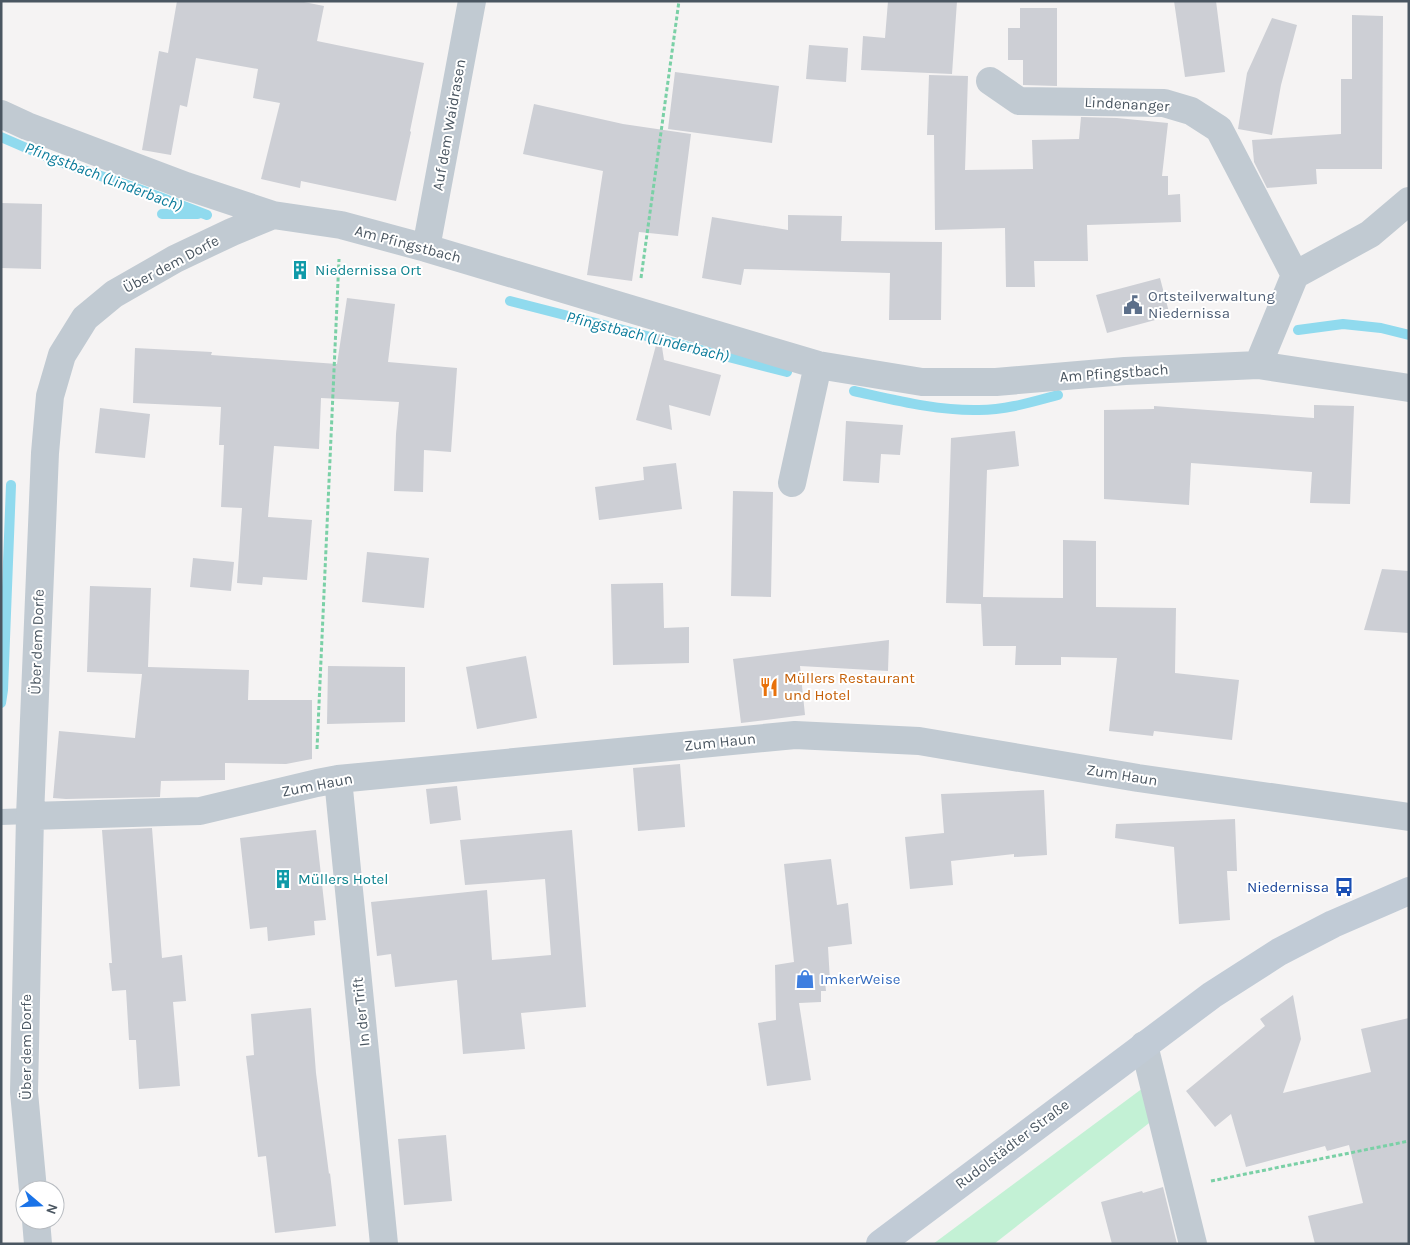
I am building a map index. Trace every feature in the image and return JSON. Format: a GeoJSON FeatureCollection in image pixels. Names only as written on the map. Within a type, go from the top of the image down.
{"type":"FeatureCollection","features":[{"type":"Feature","properties":{"kind":"street","name":"Auf dem Waidrasen"},"geometry":{"type":"LineString","coordinates":[[426,248],[472,1]]}},
{"type":"Feature","properties":{"kind":"street","name":"Lindenanger"},"geometry":{"type":"LineString","coordinates":[[990,81],[1019,101],[1164,103],[1190,111],[1219,129],[1295,275]]}},
{"type":"Feature","properties":{"kind":"street","name":"Am Pfingstbach"},"geometry":{"type":"LineString","coordinates":[[1,114],[27,126],[186,186],[274,215],[341,226],[426,248],[818,365],[922,382],[996,382],[1124,371],[1258,364],[1409,388]]}},
{"type":"Feature","properties":{"kind":"street"},"geometry":{"type":"LineString","coordinates":[[1258,364],[1295,275],[1370,234],[1409,201]]}},
{"type":"Feature","properties":{"kind":"street","name":"Über dem Dorfe"},"geometry":{"type":"LineString","coordinates":[[32,1180],[24,1092],[30,816],[45,453],[50,396],[62,355],[86,318],[114,294],[175,260],[232,232],[274,215]]}},
{"type":"Feature","properties":{"kind":"street"},"geometry":{"type":"LineString","coordinates":[[792,483],[818,365]]}},
{"type":"Feature","properties":{"kind":"street","name":"Zum Haun"},"geometry":{"type":"LineString","coordinates":[[30,816],[200,812],[338,779],[795,735],[918,741],[1138,778],[1409,817]]}},
{"type":"Feature","properties":{"kind":"street","name":"In der Trift"},"geometry":{"type":"LineString","coordinates":[[338,779],[384,1244]]}},
{"type":"Feature","properties":{"kind":"street","name":"Rudolstädter Straße"},"geometry":{"type":"LineString","coordinates":[[880,1244],[1212,995],[1279,952],[1333,924],[1409,891]]}},
{"type":"Feature","properties":{"kind":"street"},"geometry":{"type":"LineString","coordinates":[[1144,1045],[1193,1244]]}},
{"type":"Feature","properties":{"kind":"street"},"geometry":{"type":"LineString","coordinates":[[37,1230],[38,1244]]}},
{"type":"Feature","properties":{"kind":"lane"},"geometry":{"type":"LineString","coordinates":[[1,817],[30,816]]}},
{"type":"Feature","properties":{"kind":"path"},"geometry":{"type":"LineString","coordinates":[[636,311],[679,1]]}},
{"type":"Feature","properties":{"kind":"path"},"geometry":{"type":"LineString","coordinates":[[317,743],[341,226]]}},
{"type":"Feature","properties":{"kind":"path"},"geometry":{"type":"LineString","coordinates":[[1179,1188],[1409,1141]]}},
{"type":"Feature","properties":{"kind":"green space"},"geometry":{"type":"Polygon","coordinates":[[[1143,1088],[1153,1120],[994,1244],[933,1244],[1143,1088]]]}},
{"type":"Feature","properties":{"kind":"building"},"geometry":{"type":"Polygon","coordinates":[[[177,1],[299,1],[324,6],[317,41],[424,63],[396,201],[301,181],[300,188],[261,179],[280,103],[253,98],[258,69],[196,58],[187,107],[180,105],[171,155],[142,150],[159,51],[168,53],[177,1]]]}},
{"type":"Feature","properties":{"kind":"building"},"geometry":{"type":"Polygon","coordinates":[[[888,1],[957,1],[952,74],[861,70],[863,36],[885,38],[888,1]]]}},
{"type":"Feature","properties":{"kind":"building"},"geometry":{"type":"Polygon","coordinates":[[[1174,1],[1216,1],[1225,72],[1185,77],[1174,1]]]}},
{"type":"Feature","properties":{"kind":"building"},"geometry":{"type":"Polygon","coordinates":[[[1020,8],[1057,8],[1057,86],[1023,85],[1023,60],[1008,60],[1008,28],[1020,28],[1020,8]]]}},
{"type":"Feature","properties":{"kind":"building"},"geometry":{"type":"Polygon","coordinates":[[[1352,15],[1383,16],[1382,169],[1316,169],[1317,184],[1267,188],[1254,162],[1252,140],[1341,134],[1341,79],[1352,79],[1352,15]]]}},
{"type":"Feature","properties":{"kind":"building"},"geometry":{"type":"Polygon","coordinates":[[[1272,18],[1297,25],[1281,85],[1272,135],[1238,129],[1247,73],[1272,18]]]}},
{"type":"Feature","properties":{"kind":"building"},"geometry":{"type":"Polygon","coordinates":[[[809,45],[848,48],[846,82],[806,79],[809,45]]]}},
{"type":"Feature","properties":{"kind":"building"},"geometry":{"type":"Polygon","coordinates":[[[675,72],[779,86],[772,143],[668,129],[675,72]]]}},
{"type":"Feature","properties":{"kind":"building"},"geometry":{"type":"Polygon","coordinates":[[[929,75],[968,76],[965,170],[1033,169],[1032,140],[1079,139],[1081,117],[1168,123],[1162,176],[1168,176],[1168,195],[1180,194],[1181,222],[1087,225],[1088,261],[1034,261],[1035,287],[1006,287],[1005,228],[935,230],[934,135],[927,135],[929,75]]]}},
{"type":"Feature","properties":{"kind":"building"},"geometry":{"type":"Polygon","coordinates":[[[534,104],[623,124],[691,134],[678,236],[639,232],[632,281],[587,275],[603,171],[523,154],[534,104]]]}},
{"type":"Feature","properties":{"kind":"building"},"geometry":{"type":"Polygon","coordinates":[[[1,203],[42,204],[41,269],[1,268],[1,203]]]}},
{"type":"Feature","properties":{"kind":"building"},"geometry":{"type":"Polygon","coordinates":[[[788,215],[842,216],[841,241],[942,242],[941,320],[889,320],[890,273],[744,269],[741,285],[702,278],[712,217],[788,230],[788,215]]]}},
{"type":"Feature","properties":{"kind":"building","name":"Ortsteilverwaltung Niedernissa"},"geometry":{"type":"Polygon","coordinates":[[[1160,278],[1170,316],[1107,333],[1096,295],[1160,278]]]}},
{"type":"Feature","properties":{"kind":"building"},"geometry":{"type":"Polygon","coordinates":[[[347,298],[395,304],[388,362],[457,368],[451,452],[424,450],[423,492],[394,491],[399,402],[321,398],[319,449],[274,446],[268,517],[312,520],[307,580],[263,577],[262,585],[237,583],[242,508],[221,507],[224,445],[219,445],[221,407],[133,403],[135,348],[212,352],[211,355],[337,364],[347,298]]]}},
{"type":"Feature","properties":{"kind":"building"},"geometry":{"type":"Polygon","coordinates":[[[659,334],[664,360],[721,375],[710,416],[669,405],[672,430],[636,420],[659,334]]]}},
{"type":"Feature","properties":{"kind":"building"},"geometry":{"type":"Polygon","coordinates":[[[1314,405],[1354,406],[1350,504],[1310,503],[1312,472],[1191,463],[1189,505],[1104,499],[1104,410],[1154,409],[1154,406],[1314,418],[1314,405]]]}},
{"type":"Feature","properties":{"kind":"building"},"geometry":{"type":"Polygon","coordinates":[[[100,408],[150,414],[145,458],[95,453],[100,408]]]}},
{"type":"Feature","properties":{"kind":"building"},"geometry":{"type":"Polygon","coordinates":[[[846,421],[903,425],[900,455],[881,454],[879,483],[843,481],[846,421]]]}},
{"type":"Feature","properties":{"kind":"building"},"geometry":{"type":"Polygon","coordinates":[[[1015,431],[1019,466],[987,470],[983,597],[1063,598],[1063,540],[1096,541],[1096,607],[1176,608],[1175,673],[1239,680],[1232,740],[1154,731],[1153,736],[1109,731],[1117,658],[1061,657],[1061,665],[1015,665],[1016,646],[983,646],[981,604],[946,603],[951,438],[1015,431]]]}},
{"type":"Feature","properties":{"kind":"building"},"geometry":{"type":"Polygon","coordinates":[[[676,463],[682,509],[599,520],[595,487],[644,480],[643,467],[676,463]]]}},
{"type":"Feature","properties":{"kind":"building"},"geometry":{"type":"Polygon","coordinates":[[[733,491],[773,492],[771,597],[731,596],[733,491]]]}},
{"type":"Feature","properties":{"kind":"building"},"geometry":{"type":"Polygon","coordinates":[[[367,552],[429,558],[424,608],[362,602],[367,552]]]}},
{"type":"Feature","properties":{"kind":"building"},"geometry":{"type":"Polygon","coordinates":[[[193,558],[234,562],[231,591],[190,587],[193,558]]]}},
{"type":"Feature","properties":{"kind":"building"},"geometry":{"type":"Polygon","coordinates":[[[1382,569],[1409,571],[1409,633],[1364,630],[1382,569]]]}},
{"type":"Feature","properties":{"kind":"building"},"geometry":{"type":"Polygon","coordinates":[[[663,583],[664,628],[689,627],[689,663],[613,665],[611,584],[663,583]]]}},
{"type":"Feature","properties":{"kind":"building"},"geometry":{"type":"Polygon","coordinates":[[[90,586],[151,588],[148,667],[249,670],[248,700],[312,700],[312,759],[286,764],[225,763],[225,780],[161,781],[160,797],[53,798],[59,731],[135,738],[142,674],[87,672],[90,586]]]}},
{"type":"Feature","properties":{"kind":"building","name":"Müllers Restaurant und Hotel"},"geometry":{"type":"Polygon","coordinates":[[[889,640],[888,671],[800,666],[805,715],[741,723],[733,659],[889,640]]]}},
{"type":"Feature","properties":{"kind":"building"},"geometry":{"type":"Polygon","coordinates":[[[526,656],[537,718],[477,729],[466,667],[526,656]]]}},
{"type":"Feature","properties":{"kind":"building"},"geometry":{"type":"Polygon","coordinates":[[[328,666],[405,667],[405,722],[327,724],[328,666]]]}},
{"type":"Feature","properties":{"kind":"building"},"geometry":{"type":"Polygon","coordinates":[[[680,764],[685,827],[638,831],[633,768],[680,764]]]}},
{"type":"Feature","properties":{"kind":"building"},"geometry":{"type":"Polygon","coordinates":[[[457,786],[461,820],[430,824],[426,789],[457,786]]]}},
{"type":"Feature","properties":{"kind":"building"},"geometry":{"type":"Polygon","coordinates":[[[1044,790],[1047,855],[1014,857],[1014,854],[951,861],[953,885],[910,889],[905,837],[944,833],[941,794],[1044,790]]]}},
{"type":"Feature","properties":{"kind":"building"},"geometry":{"type":"Polygon","coordinates":[[[1235,819],[1237,871],[1227,871],[1230,920],[1179,924],[1174,847],[1115,838],[1116,824],[1235,819]]]}},
{"type":"Feature","properties":{"kind":"building"},"geometry":{"type":"Polygon","coordinates":[[[152,828],[162,958],[182,955],[186,1001],[173,1002],[180,1086],[139,1089],[136,1040],[129,1040],[126,990],[112,991],[109,963],[112,963],[102,830],[152,828]]]}},
{"type":"Feature","properties":{"kind":"building","name":"Müllers Hotel"},"geometry":{"type":"Polygon","coordinates":[[[316,830],[326,920],[314,921],[315,935],[268,941],[267,927],[250,929],[240,838],[316,830]]]}},
{"type":"Feature","properties":{"kind":"building"},"geometry":{"type":"Polygon","coordinates":[[[572,830],[586,1007],[521,1013],[525,1049],[463,1054],[457,980],[395,987],[391,954],[377,956],[371,902],[487,890],[492,960],[551,955],[545,879],[465,885],[460,840],[572,830]]]}},
{"type":"Feature","properties":{"kind":"building"},"geometry":{"type":"Polygon","coordinates":[[[831,859],[837,905],[848,903],[852,944],[828,947],[830,981],[825,981],[826,991],[821,991],[821,1002],[799,1003],[811,1080],[767,1086],[758,1023],[776,1020],[775,965],[794,962],[784,864],[831,859]]]}},
{"type":"Feature","properties":{"kind":"building"},"geometry":{"type":"Polygon","coordinates":[[[1293,995],[1301,1039],[1283,1093],[1371,1072],[1361,1029],[1409,1018],[1409,1244],[1315,1244],[1308,1216],[1363,1203],[1349,1145],[1327,1151],[1325,1146],[1246,1167],[1231,1114],[1215,1127],[1186,1091],[1265,1026],[1260,1019],[1293,995]]]}},
{"type":"Feature","properties":{"kind":"building"},"geometry":{"type":"Polygon","coordinates":[[[311,1008],[316,1073],[336,1226],[275,1233],[266,1156],[258,1157],[246,1056],[254,1055],[251,1014],[311,1008]]]}},
{"type":"Feature","properties":{"kind":"building"},"geometry":{"type":"Polygon","coordinates":[[[446,1135],[452,1201],[404,1205],[398,1139],[446,1135]]]}},
{"type":"Feature","properties":{"kind":"building"},"geometry":{"type":"Polygon","coordinates":[[[1163,1187],[1177,1244],[1112,1244],[1101,1202],[1163,1187]]]}},
{"type":"Feature","properties":{"kind":"waterway","name":"Pfingstbach (Linderbach)"},"geometry":{"type":"LineString","coordinates":[[1,137],[54,160],[207,215]]}},
{"type":"Feature","properties":{"kind":"waterway"},"geometry":{"type":"LineString","coordinates":[[162,214],[198,214]]}},
{"type":"Feature","properties":{"kind":"waterway","name":"Pfingstbach (Linderbach)"},"geometry":{"type":"LineString","coordinates":[[510,301],[787,372]]}},
{"type":"Feature","properties":{"kind":"waterway","name":"Pfingstbach (Linderbach)"},"geometry":{"type":"LineString","coordinates":[[1298,330],[1343,324],[1381,328],[1409,335]]}},
{"type":"Feature","properties":{"kind":"waterway","name":"Pfingstbach (Linderbach)"},"geometry":{"type":"LineString","coordinates":[[854,391],[916,404],[963,410],[989,410],[1009,407],[1058,395]]}},
{"type":"Feature","properties":{"kind":"waterway"},"geometry":{"type":"LineString","coordinates":[[1,703],[11,485]]}},
{"type":"Feature","properties":{"kind":"place","name":"Niedernissa Ort"},"geometry":{"type":"Point","coordinates":[300,270]}},
{"type":"Feature","properties":{"kind":"place","name":"Ortsteilverwaltung Niedernissa"},"geometry":{"type":"Point","coordinates":[1133,305]}},
{"type":"Feature","properties":{"kind":"place","name":"Müllers Restaurant und Hotel"},"geometry":{"type":"Point","coordinates":[769,687]}},
{"type":"Feature","properties":{"kind":"place","name":"Müllers Hotel"},"geometry":{"type":"Point","coordinates":[283,879]}},
{"type":"Feature","properties":{"kind":"place","name":"Niedernissa"},"geometry":{"type":"Point","coordinates":[1344,887]}},
{"type":"Feature","properties":{"kind":"place","name":"ImkerWeise"},"geometry":{"type":"Point","coordinates":[805,979]}}]}
